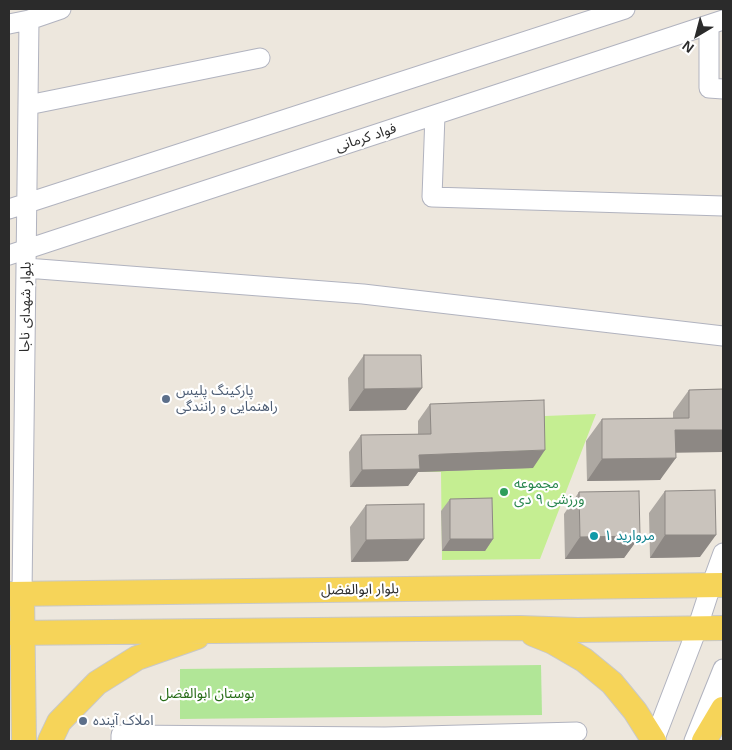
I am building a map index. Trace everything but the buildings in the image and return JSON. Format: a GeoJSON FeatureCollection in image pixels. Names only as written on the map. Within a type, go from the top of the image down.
{"type":"FeatureCollection","features":[{"type":"Feature","properties":{"kind":"main road","name":"بلوار ابوالفضل"},"geometry":{"type":"LineString","coordinates":[[16,594],[717,586]]}},
{"type":"Feature","properties":{"kind":"main road"},"geometry":{"type":"LineString","coordinates":[[16,594],[16,633],[24,741]]}},
{"type":"Feature","properties":{"kind":"main road"},"geometry":{"type":"LineString","coordinates":[[520,628],[553,642],[584,660],[605,678],[635,711],[654,741]]}},
{"type":"Feature","properties":{"kind":"main road"},"geometry":{"type":"LineString","coordinates":[[16,633],[723,628]]}},
{"type":"Feature","properties":{"kind":"main road"},"geometry":{"type":"LineString","coordinates":[[50,741],[59,722],[97,684],[137,658],[215,631]]}},
{"type":"Feature","properties":{"kind":"main road"},"geometry":{"type":"LineString","coordinates":[[704,741],[723,709]]}},
{"type":"Feature","properties":{"kind":"street"},"geometry":{"type":"LineString","coordinates":[[9,24],[29,20],[61,9]]}},
{"type":"Feature","properties":{"kind":"street"},"geometry":{"type":"LineString","coordinates":[[9,209],[625,9]]}},
{"type":"Feature","properties":{"kind":"street","name":"بلوار شهدای ناجا"},"geometry":{"type":"LineString","coordinates":[[16,594],[26,268],[18,252],[27,203],[29,20]]}},
{"type":"Feature","properties":{"kind":"street"},"geometry":{"type":"LineString","coordinates":[[716,22],[709,88],[723,89]]}},
{"type":"Feature","properties":{"kind":"street","name":"فواد کرمانی"},"geometry":{"type":"LineString","coordinates":[[18,252],[716,22]]}},
{"type":"Feature","properties":{"kind":"street"},"geometry":{"type":"LineString","coordinates":[[28,105],[260,58]]}},
{"type":"Feature","properties":{"kind":"street"},"geometry":{"type":"LineString","coordinates":[[435,115],[432,197],[723,206]]}},
{"type":"Feature","properties":{"kind":"street"},"geometry":{"type":"LineString","coordinates":[[26,268],[363,294],[723,336]]}},
{"type":"Feature","properties":{"kind":"street"},"geometry":{"type":"LineString","coordinates":[[654,741],[717,586],[723,553]]}},
{"type":"Feature","properties":{"kind":"street"},"geometry":{"type":"LineString","coordinates":[[694,741],[723,669]]}},
{"type":"Feature","properties":{"kind":"street"},"geometry":{"type":"LineString","coordinates":[[121,741],[121,736],[384,739],[577,732]]}},
{"type":"Feature","properties":{"kind":"green space","name":"مجموعه ورزشی ۹ دی"},"geometry":{"type":"Polygon","coordinates":[[[596,414],[540,559],[442,560],[441,472],[419,472],[418,421],[596,414]]]}},
{"type":"Feature","properties":{"kind":"green space","name":"بوستان ابوالفضل"},"geometry":{"type":"Polygon","coordinates":[[[541,665],[542,715],[180,719],[180,669],[541,665]]]}},
{"type":"Feature","properties":{"kind":"place","name":"پارکینگ پلیس راهنمایی و رانندگی"},"geometry":{"type":"Point","coordinates":[166,399]}},
{"type":"Feature","properties":{"kind":"place","name":"مجموعه ورزشی ۹ دی"},"geometry":{"type":"Point","coordinates":[504,492]}},
{"type":"Feature","properties":{"kind":"place","name":"مروارید ۱"},"geometry":{"type":"Point","coordinates":[594,536]}},
{"type":"Feature","properties":{"kind":"place","name":"املاک آینده"},"geometry":{"type":"Point","coordinates":[83,721]}}]}
